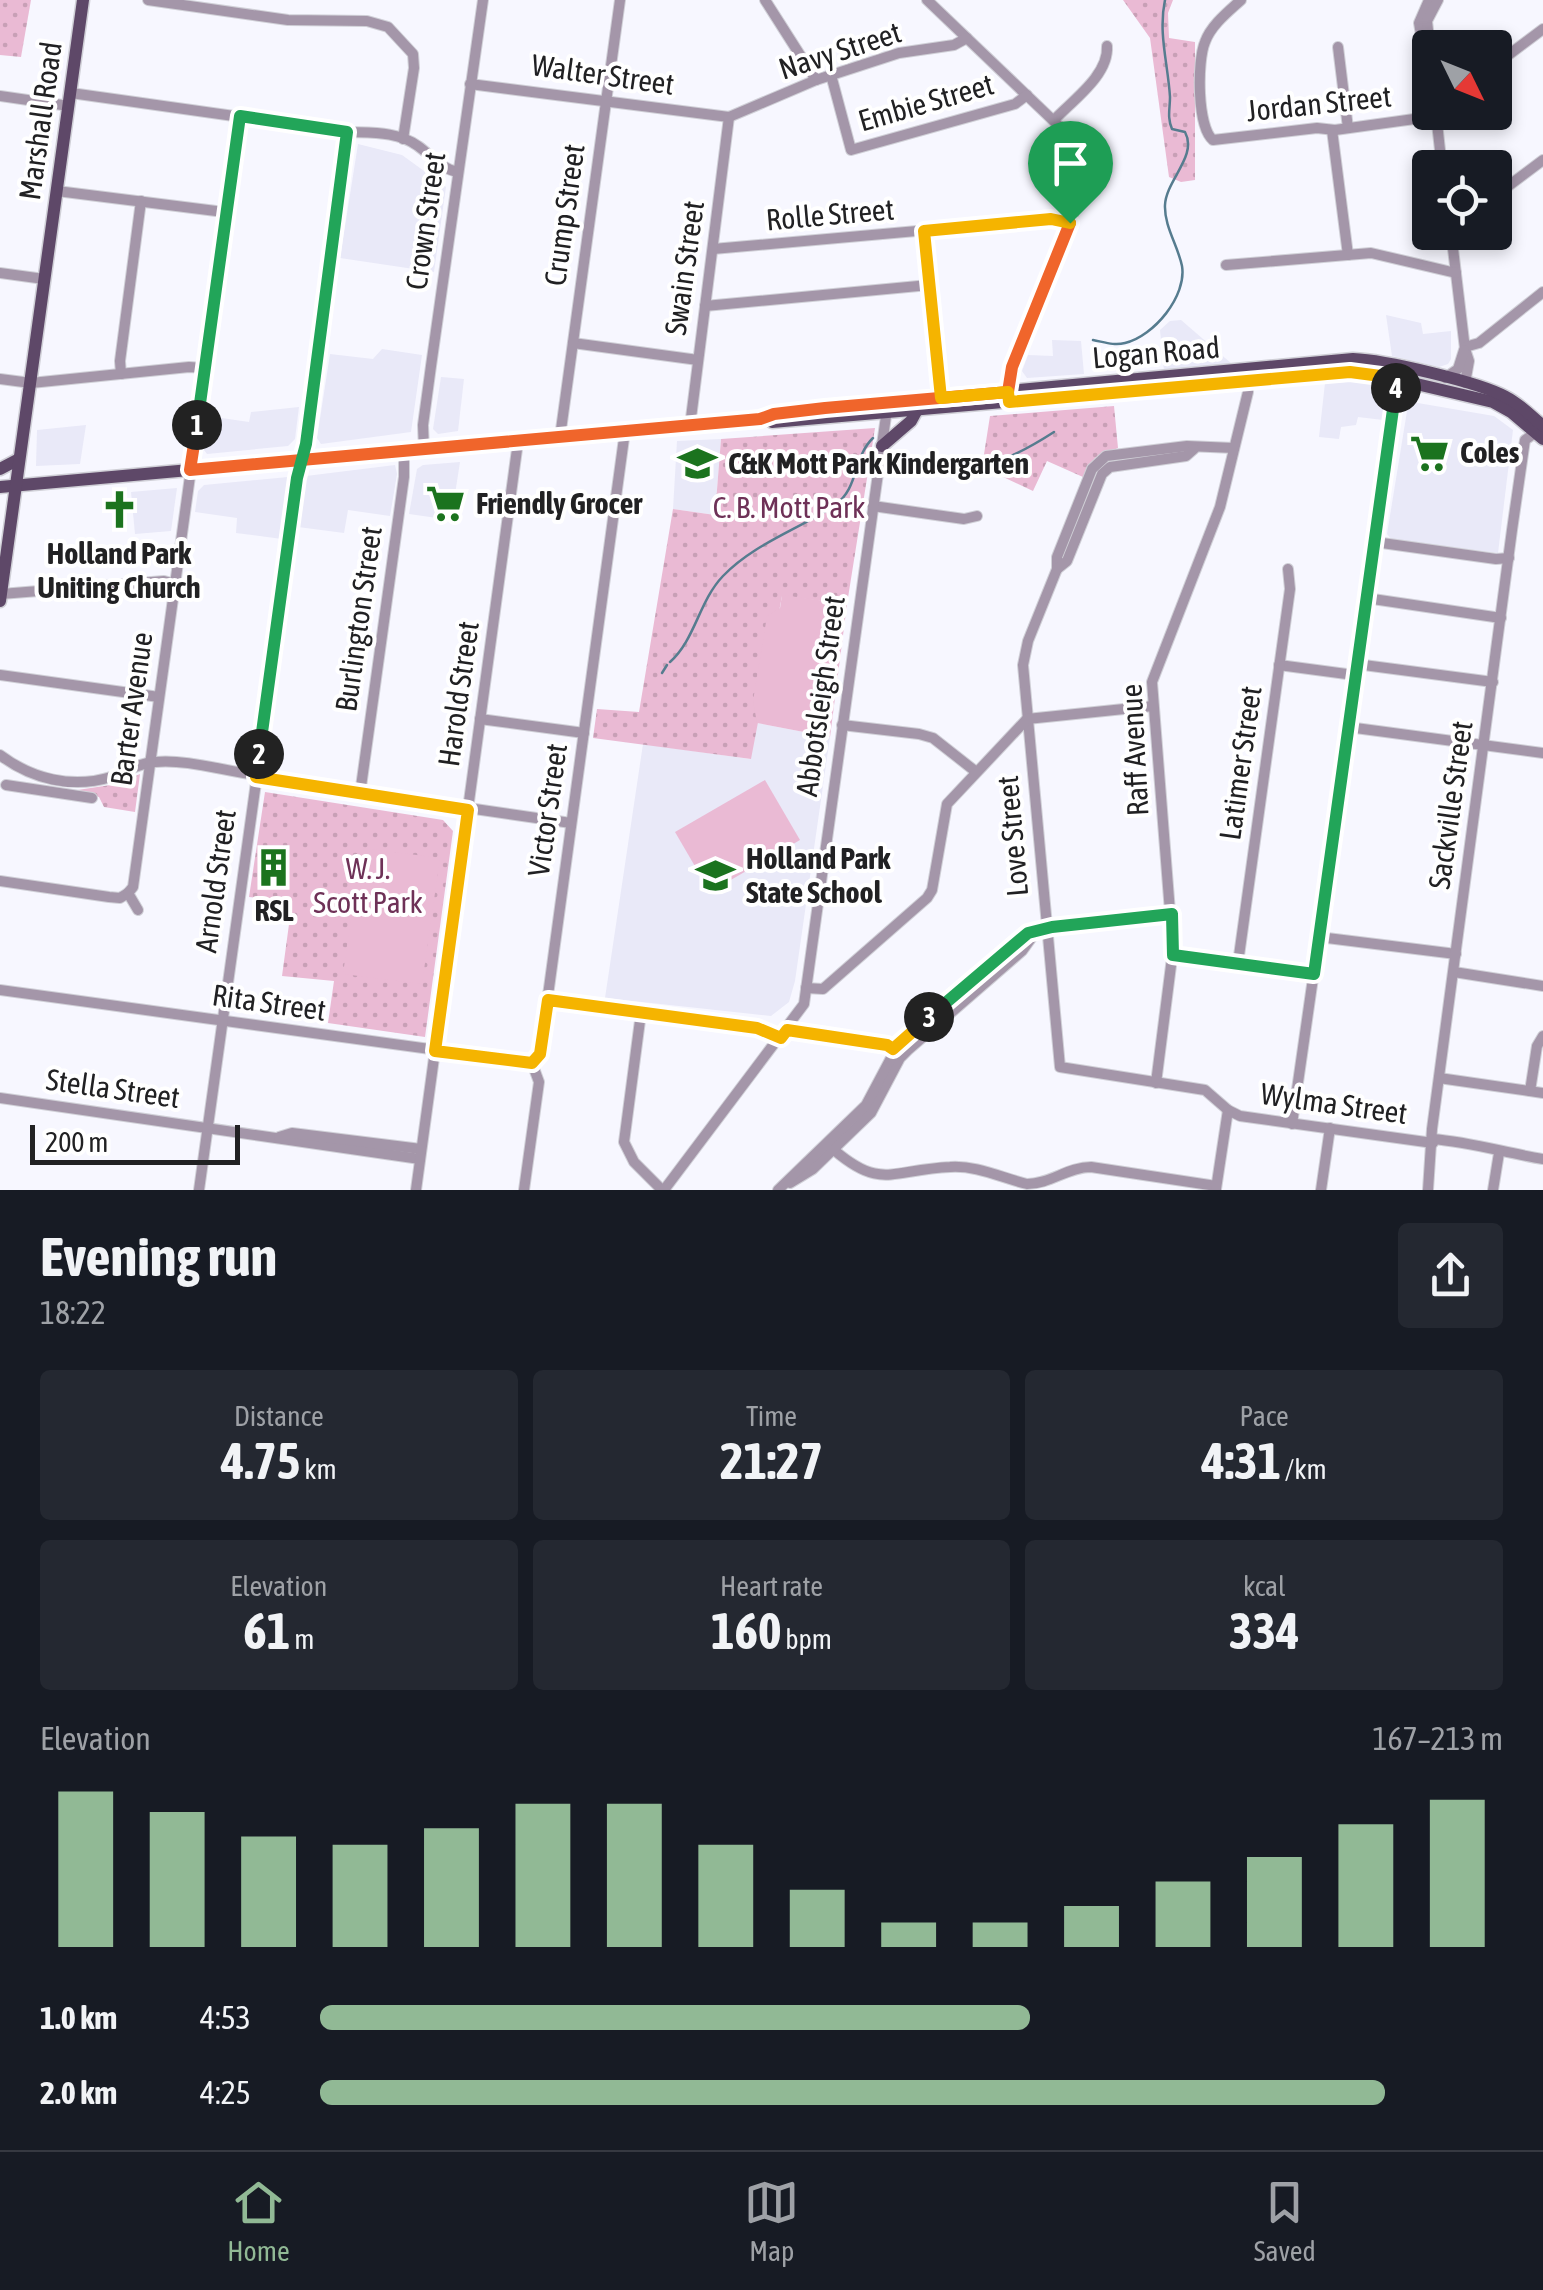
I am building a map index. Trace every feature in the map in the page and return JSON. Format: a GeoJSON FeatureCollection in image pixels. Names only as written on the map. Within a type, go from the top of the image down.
{"type":"FeatureCollection","features":[{"type":"Feature","properties":{"kind":"main road","name":"Marshall Road"},"geometry":{"type":"LineString","coordinates":[[0,597],[84,0]]}},
{"type":"Feature","properties":{"kind":"main road","name":"Logan Road"},"geometry":{"type":"LineString","coordinates":[[887,408],[917,410],[1364,360],[1445,378],[1503,407],[1541,432]]}},
{"type":"Feature","properties":{"kind":"main road"},"geometry":{"type":"LineString","coordinates":[[1364,360],[1392,372],[1396,378]]}},
{"type":"Feature","properties":{"kind":"main road","name":"Logan Road"},"geometry":{"type":"LineString","coordinates":[[1248,375],[1350,372],[1463,388]]}},
{"type":"Feature","properties":{"kind":"main road","name":"Logan Road"},"geometry":{"type":"LineString","coordinates":[[0,488],[760,419],[774,422],[941,398],[1009,397]]}},
{"type":"Feature","properties":{"kind":"main road"},"geometry":{"type":"LineString","coordinates":[[882,446],[911,421],[917,410]]}},
{"type":"Feature","properties":{"kind":"main road"},"geometry":{"type":"LineString","coordinates":[[0,469],[19,459]]}},
{"type":"Feature","properties":{"kind":"street"},"geometry":{"type":"LineString","coordinates":[[148,0],[288,20],[367,21],[388,27],[413,54],[404,138]]}},
{"type":"Feature","properties":{"kind":"street","name":"Crown Street"},"geometry":{"type":"LineString","coordinates":[[424,450],[425,410],[483,0]]}},
{"type":"Feature","properties":{"kind":"street","name":"Crump Street"},"geometry":{"type":"LineString","coordinates":[[560,438],[620,0]]}},
{"type":"Feature","properties":{"kind":"street"},"geometry":{"type":"LineString","coordinates":[[765,0],[816,80]]}},
{"type":"Feature","properties":{"kind":"street"},"geometry":{"type":"LineString","coordinates":[[927,0],[1054,120],[1065,135],[1081,179],[1070,223],[1012,367],[1009,397]]}},
{"type":"Feature","properties":{"kind":"street","name":"Jordan Street"},"geometry":{"type":"LineString","coordinates":[[1242,0],[1203,44],[1200,93],[1204,130],[1209,138],[1218,141],[1317,128],[1332,130],[1412,118]]}},
{"type":"Feature","properties":{"kind":"street"},"geometry":{"type":"LineString","coordinates":[[1420,30],[1420,15],[1430,0]]}},
{"type":"Feature","properties":{"kind":"street"},"geometry":{"type":"LineString","coordinates":[[1428,30],[1427,21],[1438,0]]}},
{"type":"Feature","properties":{"kind":"street"},"geometry":{"type":"LineString","coordinates":[[1512,52],[1543,29]]}},
{"type":"Feature","properties":{"kind":"street","name":"Navy Street"},"geometry":{"type":"LineString","coordinates":[[729,118],[816,80],[899,53],[954,45],[967,38]]}},
{"type":"Feature","properties":{"kind":"street"},"geometry":{"type":"LineString","coordinates":[[1054,120],[1102,70],[1107,46]]}},
{"type":"Feature","properties":{"kind":"street"},"geometry":{"type":"LineString","coordinates":[[1338,47],[1348,128]]}},
{"type":"Feature","properties":{"kind":"street","name":"Embie Street"},"geometry":{"type":"LineString","coordinates":[[832,75],[852,150],[1015,104],[1028,94]]}},
{"type":"Feature","properties":{"kind":"street","name":"Walter Street"},"geometry":{"type":"LineString","coordinates":[[470,84],[729,118]]}},
{"type":"Feature","properties":{"kind":"street"},"geometry":{"type":"LineString","coordinates":[[0,96],[240,116],[347,132],[392,134],[458,172]]}},
{"type":"Feature","properties":{"kind":"street","name":"Barter Avenue"},"geometry":{"type":"LineString","coordinates":[[128,894],[133,887],[240,116]]}},
{"type":"Feature","properties":{"kind":"street","name":"Swain Street"},"geometry":{"type":"LineString","coordinates":[[690,426],[729,118]]}},
{"type":"Feature","properties":{"kind":"street"},"geometry":{"type":"LineString","coordinates":[[1332,130],[1348,255]]}},
{"type":"Feature","properties":{"kind":"street","name":"Arnold Street"},"geometry":{"type":"LineString","coordinates":[[198,1190],[347,132]]}},
{"type":"Feature","properties":{"kind":"street"},"geometry":{"type":"LineString","coordinates":[[1512,183],[1543,160]]}},
{"type":"Feature","properties":{"kind":"street"},"geometry":{"type":"LineString","coordinates":[[57,191],[224,212]]}},
{"type":"Feature","properties":{"kind":"street"},"geometry":{"type":"LineString","coordinates":[[121,374],[140,201]]}},
{"type":"Feature","properties":{"kind":"street","name":"Rolle Street"},"geometry":{"type":"LineString","coordinates":[[713,249],[1051,219],[1070,223]]}},
{"type":"Feature","properties":{"kind":"street"},"geometry":{"type":"LineString","coordinates":[[924,231],[941,398]]}},
{"type":"Feature","properties":{"kind":"street"},"geometry":{"type":"LineString","coordinates":[[1453,250],[1469,361],[1463,388]]}},
{"type":"Feature","properties":{"kind":"street"},"geometry":{"type":"LineString","coordinates":[[1226,265],[1375,254],[1456,274]]}},
{"type":"Feature","properties":{"kind":"street"},"geometry":{"type":"LineString","coordinates":[[0,273],[44,279]]}},
{"type":"Feature","properties":{"kind":"street"},"geometry":{"type":"LineString","coordinates":[[704,306],[929,285]]}},
{"type":"Feature","properties":{"kind":"street"},"geometry":{"type":"LineString","coordinates":[[1465,345],[1478,344],[1543,292]]}},
{"type":"Feature","properties":{"kind":"street"},"geometry":{"type":"LineString","coordinates":[[572,343],[698,360]]}},
{"type":"Feature","properties":{"kind":"street"},"geometry":{"type":"LineString","coordinates":[[1445,378],[1459,368],[1465,345]]}},
{"type":"Feature","properties":{"kind":"street"},"geometry":{"type":"LineString","coordinates":[[0,379],[31,383],[204,368]]}},
{"type":"Feature","properties":{"kind":"street","name":"Raff Avenue"},"geometry":{"type":"LineString","coordinates":[[1156,1083],[1173,955],[1152,682],[1220,506],[1248,375]]}},
{"type":"Feature","properties":{"kind":"street"},"geometry":{"type":"LineString","coordinates":[[1292,1124],[1396,378]]}},
{"type":"Feature","properties":{"kind":"street"},"geometry":{"type":"LineString","coordinates":[[1393,410],[1420,383]]}},
{"type":"Feature","properties":{"kind":"street","name":"Abbotsleigh Street"},"geometry":{"type":"LineString","coordinates":[[663,1190],[801,1012],[887,408]]}},
{"type":"Feature","properties":{"kind":"street","name":"Victor Street"},"geometry":{"type":"LineString","coordinates":[[524,1190],[540,1082],[532,1063],[540,1054],[548,1000],[625,431]]}},
{"type":"Feature","properties":{"kind":"street","name":"Sackville Street"},"geometry":{"type":"LineString","coordinates":[[1428,1190],[1526,440],[1541,432]]}},
{"type":"Feature","properties":{"kind":"street","name":"Harold Street"},"geometry":{"type":"LineString","coordinates":[[416,1190],[518,442]]}},
{"type":"Feature","properties":{"kind":"street","name":"Love Street"},"geometry":{"type":"LineString","coordinates":[[1060,1067],[1042,929],[1024,654],[1057,569],[1057,557],[1092,469],[1099,461],[1114,454],[1234,448]]}},
{"type":"Feature","properties":{"kind":"street","name":"Burlington Street"},"geometry":{"type":"LineString","coordinates":[[360,794],[404,477],[404,451]]}},
{"type":"Feature","properties":{"kind":"street"},"geometry":{"type":"LineString","coordinates":[[872,506],[964,519],[977,516]]}},
{"type":"Feature","properties":{"kind":"street"},"geometry":{"type":"LineString","coordinates":[[1375,542],[1509,558]]}},
{"type":"Feature","properties":{"kind":"street","name":"Latimer Street"},"geometry":{"type":"LineString","coordinates":[[1238,963],[1290,587],[1288,569]]}},
{"type":"Feature","properties":{"kind":"street"},"geometry":{"type":"LineString","coordinates":[[0,597],[164,581],[174,584]]}},
{"type":"Feature","properties":{"kind":"street"},"geometry":{"type":"LineString","coordinates":[[1366,598],[1501,618]]}},
{"type":"Feature","properties":{"kind":"street"},"geometry":{"type":"LineString","coordinates":[[1279,665],[1493,682]]}},
{"type":"Feature","properties":{"kind":"street"},"geometry":{"type":"LineString","coordinates":[[0,676],[159,697]]}},
{"type":"Feature","properties":{"kind":"street"},"geometry":{"type":"LineString","coordinates":[[806,988],[824,989],[927,898],[932,890],[947,804],[1027,719],[1153,706]]}},
{"type":"Feature","properties":{"kind":"street"},"geometry":{"type":"LineString","coordinates":[[480,720],[584,733]]}},
{"type":"Feature","properties":{"kind":"street"},"geometry":{"type":"LineString","coordinates":[[842,725],[933,738],[975,771]]}},
{"type":"Feature","properties":{"kind":"street"},"geometry":{"type":"LineString","coordinates":[[1348,727],[1543,753]]}},
{"type":"Feature","properties":{"kind":"street"},"geometry":{"type":"LineString","coordinates":[[0,755],[62,788],[92,798]]}},
{"type":"Feature","properties":{"kind":"street"},"geometry":{"type":"LineString","coordinates":[[6,785],[62,788],[107,778],[150,762],[571,822]]}},
{"type":"Feature","properties":{"kind":"street"},"geometry":{"type":"LineString","coordinates":[[0,881],[109,897],[128,894],[138,910]]}},
{"type":"Feature","properties":{"kind":"street"},"geometry":{"type":"LineString","coordinates":[[781,1187],[866,1105],[893,1049],[1019,939],[1042,929],[1172,914]]}},
{"type":"Feature","properties":{"kind":"street"},"geometry":{"type":"LineString","coordinates":[[781,1187],[813,1169],[834,1150],[871,1113],[900,1058],[1042,929]]}},
{"type":"Feature","properties":{"kind":"street"},"geometry":{"type":"LineString","coordinates":[[1319,937],[1456,954]]}},
{"type":"Feature","properties":{"kind":"street"},"geometry":{"type":"LineString","coordinates":[[1173,955],[1314,974]]}},
{"type":"Feature","properties":{"kind":"street"},"geometry":{"type":"LineString","coordinates":[[1454,972],[1543,986]]}},
{"type":"Feature","properties":{"kind":"street","name":"Rita Street"},"geometry":{"type":"LineString","coordinates":[[0,990],[532,1063]]}},
{"type":"Feature","properties":{"kind":"street"},"geometry":{"type":"LineString","coordinates":[[548,1000],[887,1045],[893,1049]]}},
{"type":"Feature","properties":{"kind":"street"},"geometry":{"type":"LineString","coordinates":[[642,1013],[624,1142],[634,1162],[663,1190]]}},
{"type":"Feature","properties":{"kind":"street"},"geometry":{"type":"LineString","coordinates":[[1530,1091],[1537,1046],[1543,1036]]}},
{"type":"Feature","properties":{"kind":"street","name":"Wylma Street"},"geometry":{"type":"LineString","coordinates":[[1060,1067],[1205,1090],[1240,1116],[1488,1146],[1499,1153],[1543,1159]]}},
{"type":"Feature","properties":{"kind":"street"},"geometry":{"type":"LineString","coordinates":[[1440,1078],[1543,1093]]}},
{"type":"Feature","properties":{"kind":"street","name":"Stella Street"},"geometry":{"type":"LineString","coordinates":[[0,1098],[279,1137],[292,1133],[421,1154]]}},
{"type":"Feature","properties":{"kind":"street"},"geometry":{"type":"LineString","coordinates":[[834,1150],[860,1181],[870,1186],[895,1187],[920,1173],[954,1166],[1035,1184],[1077,1167],[1216,1188],[1228,1110]]}},
{"type":"Feature","properties":{"kind":"street"},"geometry":{"type":"LineString","coordinates":[[1322,1190],[1330,1128]]}},
{"type":"Feature","properties":{"kind":"street"},"geometry":{"type":"LineString","coordinates":[[1493,1190],[1499,1153]]}},
{"type":"Feature","properties":{"kind":"shaded area"},"geometry":{"type":"Polygon","coordinates":[[[358,144],[402,155],[446,187],[434,272],[340,258],[358,144]]]}},
{"type":"Feature","properties":{"kind":"shaded area"},"geometry":{"type":"Polygon","coordinates":[[[1386,315],[1421,323],[1423,334],[1451,331],[1448,364],[1439,367],[1392,356],[1386,315]]]}},
{"type":"Feature","properties":{"kind":"shaded area"},"geometry":{"type":"Polygon","coordinates":[[[1181,320],[1232,364],[1164,371],[1160,330],[1170,321],[1181,320]]]}},
{"type":"Feature","properties":{"kind":"shaded area"},"geometry":{"type":"Polygon","coordinates":[[[1052,340],[1081,341],[1084,374],[1027,378],[1022,371],[1028,355],[1053,356],[1052,340]]]}},
{"type":"Feature","properties":{"kind":"shaded area"},"geometry":{"type":"Polygon","coordinates":[[[382,349],[422,355],[411,432],[321,444],[317,438],[330,354],[373,359],[382,349]]]}},
{"type":"Feature","properties":{"kind":"shaded area"},"geometry":{"type":"Polygon","coordinates":[[[441,377],[464,379],[458,431],[438,434],[433,429],[441,377]]]}},
{"type":"Feature","properties":{"kind":"shaded area"},"geometry":{"type":"Polygon","coordinates":[[[1367,381],[1387,387],[1383,420],[1358,417],[1356,425],[1341,427],[1339,439],[1319,437],[1325,383],[1367,381]]]}},
{"type":"Feature","properties":{"kind":"shaded area"},"geometry":{"type":"Polygon","coordinates":[[[1412,402],[1494,416],[1513,430],[1498,553],[1391,539],[1387,534],[1408,405],[1412,402]]]}},
{"type":"Feature","properties":{"kind":"shaded area"},"geometry":{"type":"Polygon","coordinates":[[[299,407],[295,439],[288,446],[207,454],[204,450],[208,416],[249,422],[251,412],[299,407]]]}},
{"type":"Feature","properties":{"kind":"shaded area"},"geometry":{"type":"Polygon","coordinates":[[[86,425],[80,464],[36,466],[37,430],[86,425]]]}},
{"type":"Feature","properties":{"kind":"shaded area","name":"C&K Mott Park Kindergarten"},"geometry":{"type":"Polygon","coordinates":[[[721,439],[715,515],[673,509],[677,441],[721,439]]]}},
{"type":"Feature","properties":{"kind":"shaded area"},"geometry":{"type":"Polygon","coordinates":[[[460,462],[451,520],[409,514],[417,469],[460,462]]]}},
{"type":"Feature","properties":{"kind":"shaded area"},"geometry":{"type":"Polygon","coordinates":[[[395,465],[390,516],[348,510],[344,533],[298,527],[306,476],[395,465]]]}},
{"type":"Feature","properties":{"kind":"shaded area"},"geometry":{"type":"Polygon","coordinates":[[[291,479],[282,539],[236,533],[237,518],[195,512],[198,491],[204,485],[291,479]]]}},
{"type":"Feature","properties":{"kind":"shaded area"},"geometry":{"type":"Polygon","coordinates":[[[177,488],[171,531],[135,534],[131,492],[177,488]]]}},
{"type":"Feature","properties":{"kind":"shaded area","name":"Holland Park State School"},"geometry":{"type":"Polygon","coordinates":[[[757,723],[830,737],[789,1002],[771,1016],[605,998],[643,744],[750,759],[757,723]]]}},
{"type":"Feature","properties":{"kind":"green space"},"geometry":{"type":"Polygon","coordinates":[[[0,0],[31,0],[21,57],[0,55],[0,0]]]}},
{"type":"Feature","properties":{"kind":"green space"},"geometry":{"type":"Polygon","coordinates":[[[1123,0],[1173,0],[1168,13],[1169,38],[1195,42],[1195,180],[1181,182],[1169,177],[1150,38],[1123,0]]]}},
{"type":"Feature","properties":{"kind":"green space"},"geometry":{"type":"Polygon","coordinates":[[[1114,406],[1118,448],[1095,458],[1083,477],[1047,461],[1033,491],[982,467],[990,416],[1114,406]]]}},
{"type":"Feature","properties":{"kind":"green space","name":"C. B. Mott Park"},"geometry":{"type":"Polygon","coordinates":[[[875,428],[847,604],[782,596],[751,759],[593,738],[597,709],[639,712],[673,509],[715,515],[721,439],[875,428]]]}},
{"type":"Feature","properties":{"kind":"green space"},"geometry":{"type":"Polygon","coordinates":[[[782,595],[847,604],[830,737],[757,723],[753,701],[767,616],[780,608],[782,595]]]}},
{"type":"Feature","properties":{"kind":"green space"},"geometry":{"type":"Polygon","coordinates":[[[140,774],[135,812],[104,807],[99,797],[71,791],[117,784],[140,774]]]}},
{"type":"Feature","properties":{"kind":"green space"},"geometry":{"type":"Polygon","coordinates":[[[765,780],[800,840],[710,892],[675,832],[765,780]]]}},
{"type":"Feature","properties":{"kind":"green space","name":"W. J. Scott Park"},"geometry":{"type":"Polygon","coordinates":[[[265,792],[443,820],[453,831],[425,1037],[328,1023],[334,981],[282,976],[292,902],[249,897],[265,792]]]}},
{"type":"Feature","properties":{"kind":"green space"},"geometry":{"type":"Polygon","coordinates":[[[361,848],[440,858],[422,984],[343,974],[361,848]]]}},
{"type":"Feature","properties":{"kind":"waterway"},"geometry":{"type":"LineString","coordinates":[[1093,340],[1121,344],[1147,332],[1174,302],[1182,278],[1165,205],[1185,159],[1188,141],[1185,132],[1172,129],[1170,121],[1163,36],[1165,0]]}},
{"type":"Feature","properties":{"kind":"waterway"},"geometry":{"type":"LineString","coordinates":[[944,459],[956,469],[982,466],[1020,452],[1054,432]]}},
{"type":"Feature","properties":{"kind":"waterway"},"geometry":{"type":"LineString","coordinates":[[670,662],[723,576],[749,554],[843,498],[873,438]]}},
{"type":"Feature","properties":{"kind":"waterway"},"geometry":{"type":"LineString","coordinates":[[662,673],[667,665]]}},
{"type":"Feature","properties":{"kind":"place","name":"Coles"},"geometry":{"type":"Point","coordinates":[1430,453]}},
{"type":"Feature","properties":{"kind":"place","name":"C&K Mott Park Kindergarten"},"geometry":{"type":"Point","coordinates":[698,464]}},
{"type":"Feature","properties":{"kind":"place","name":"Friendly Grocer"},"geometry":{"type":"Point","coordinates":[446,504]}},
{"type":"Feature","properties":{"kind":"place","name":"Holland Park Uniting Church"},"geometry":{"type":"Point","coordinates":[119,510]}},
{"type":"Feature","properties":{"kind":"place","name":"RSL"},"geometry":{"type":"Point","coordinates":[274,867]}},
{"type":"Feature","properties":{"kind":"place","name":"Holland Park State School"},"geometry":{"type":"Point","coordinates":[716,876]}},
{"type":"Feature","properties":{"kind":"route"},"geometry":{"type":"LineString","coordinates":[[1070,223],[1012,367],[1008,392],[825,408],[760,419],[494,444],[302,460],[190,470],[240,116],[347,132],[306,444],[302,460],[297,478],[256,777],[468,810],[435,1051],[532,1063],[540,1054],[548,1000],[757,1028],[781,1038],[787,1030],[893,1049],[1028,933],[1172,914],[1173,955],[1314,974],[1396,378],[1350,372],[1009,402],[1008,392],[941,398],[929,285],[926,236],[924,231],[1051,219],[1070,223]]}}]}
